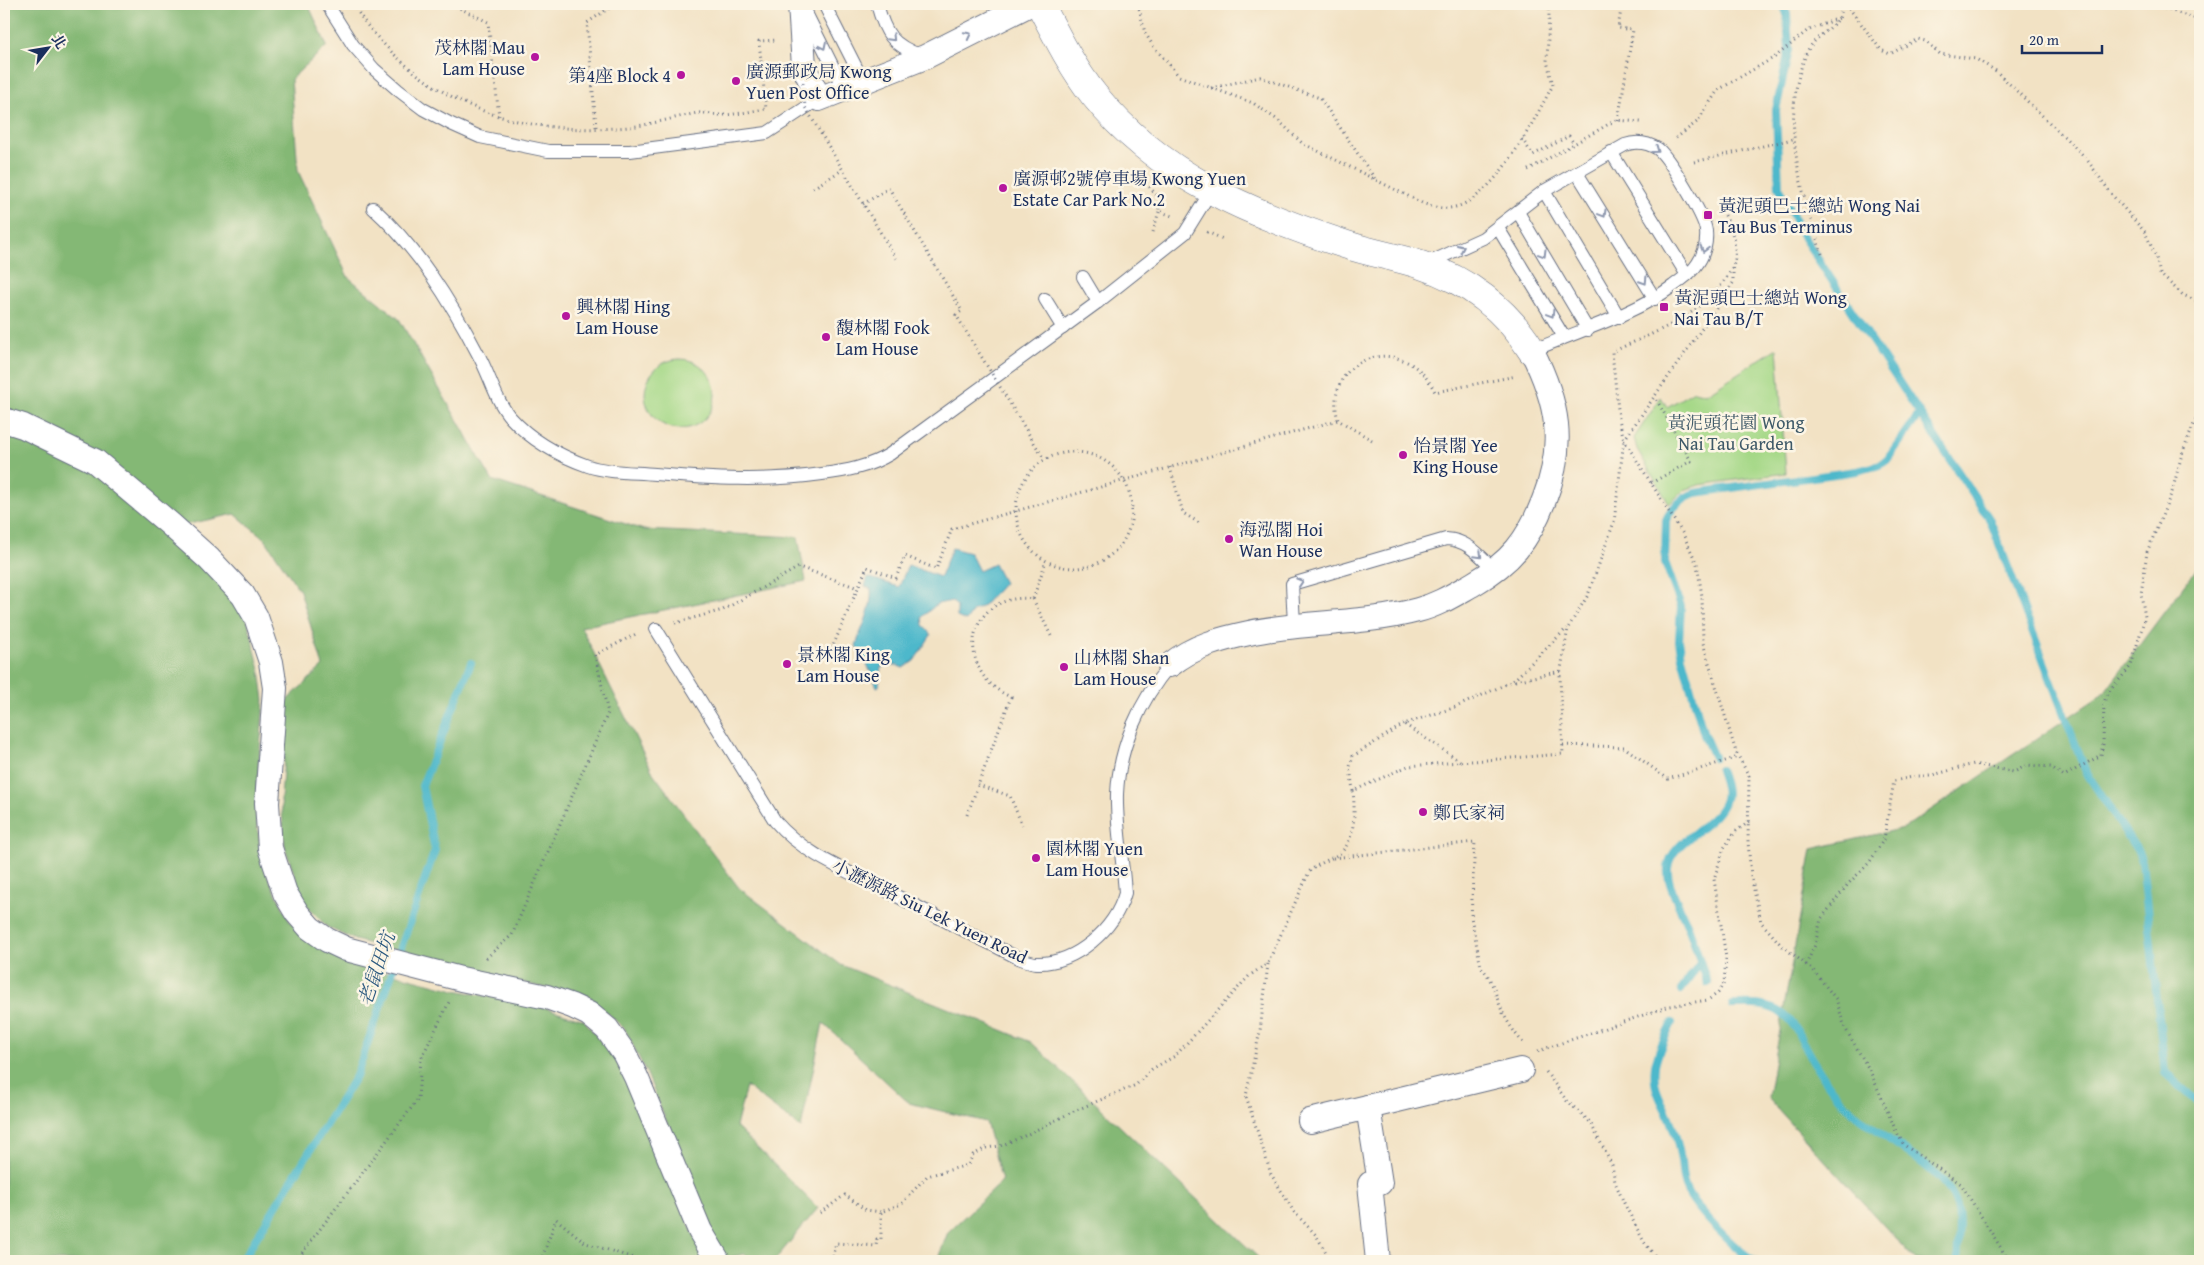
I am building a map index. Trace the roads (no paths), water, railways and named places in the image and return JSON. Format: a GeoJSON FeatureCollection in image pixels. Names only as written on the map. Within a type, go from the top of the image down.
{"type":"FeatureCollection","features":[{"type":"Feature","properties":{"kind":"street"},"geometry":{"type":"LineString","coordinates":[[801,4],[804,66],[811,91],[853,85],[925,57],[1030,4]]}},
{"type":"Feature","properties":{"kind":"street","name":"小瀝源路 Siu Lek Yuen Road"},"geometry":{"type":"LineString","coordinates":[[1040,4],[1073,64],[1094,94],[1119,123],[1148,151],[1182,175],[1211,191],[1257,212],[1349,246],[1422,265],[1448,275],[1486,299],[1509,319],[1532,351],[1543,373],[1555,409],[1556,440],[1554,460],[1546,495],[1529,533],[1519,548],[1494,570],[1449,598],[1418,610],[1380,617],[1294,625],[1233,636],[1191,650],[1170,665]]}},
{"type":"Feature","properties":{"kind":"street"},"geometry":{"type":"LineString","coordinates":[[4,420],[38,432],[95,461],[209,559],[243,595],[256,617],[271,662],[275,688],[267,803],[270,848],[285,893],[296,913],[310,928],[327,940],[346,949],[461,979],[547,997],[589,1014],[607,1029],[624,1053],[636,1077],[689,1204],[708,1245],[718,1261]]}},
{"type":"Feature","properties":{"kind":"street"},"geometry":{"type":"LineString","coordinates":[[1310,1121],[1532,1064]]}},
{"type":"Feature","properties":{"kind":"street"},"geometry":{"type":"LineString","coordinates":[[1368,1106],[1380,1183],[1370,1184],[1378,1261]]}},
{"type":"Feature","properties":{"kind":"lane"},"geometry":{"type":"LineString","coordinates":[[326,4],[353,45],[374,69],[423,109],[480,137],[548,151],[630,151],[767,134],[811,91]]}},
{"type":"Feature","properties":{"kind":"lane"},"geometry":{"type":"LineString","coordinates":[[801,4],[853,85]]}},
{"type":"Feature","properties":{"kind":"lane"},"geometry":{"type":"LineString","coordinates":[[824,4],[853,85]]}},
{"type":"Feature","properties":{"kind":"lane"},"geometry":{"type":"LineString","coordinates":[[877,4],[883,29],[904,50],[925,57]]}},
{"type":"Feature","properties":{"kind":"lane"},"geometry":{"type":"LineString","coordinates":[[1422,265],[1483,238],[1544,191],[1632,142],[1647,144],[1661,153],[1678,177],[1706,229],[1705,247],[1697,265],[1688,275],[1655,299],[1620,317],[1588,330],[1564,336],[1532,351]]}},
{"type":"Feature","properties":{"kind":"lane"},"geometry":{"type":"LineString","coordinates":[[1611,152],[1688,275]]}},
{"type":"Feature","properties":{"kind":"lane"},"geometry":{"type":"LineString","coordinates":[[1577,173],[1655,299]]}},
{"type":"Feature","properties":{"kind":"lane"},"geometry":{"type":"LineString","coordinates":[[373,208],[395,228],[420,259],[470,338],[495,393],[510,417],[530,436],[577,461],[602,469],[746,481],[807,476],[870,465],[902,446],[1098,302],[1185,233],[1211,191]]}},
{"type":"Feature","properties":{"kind":"lane"},"geometry":{"type":"LineString","coordinates":[[1544,191],[1620,317]]}},
{"type":"Feature","properties":{"kind":"lane"},"geometry":{"type":"LineString","coordinates":[[1518,212],[1588,330]]}},
{"type":"Feature","properties":{"kind":"lane"},"geometry":{"type":"LineString","coordinates":[[1498,228],[1564,336]]}},
{"type":"Feature","properties":{"kind":"lane"},"geometry":{"type":"LineString","coordinates":[[1083,277],[1098,302]]}},
{"type":"Feature","properties":{"kind":"lane"},"geometry":{"type":"LineString","coordinates":[[1046,299],[1063,328]]}},
{"type":"Feature","properties":{"kind":"lane"},"geometry":{"type":"LineString","coordinates":[[1294,625],[1292,584],[1446,539],[1462,541],[1472,548],[1494,570]]}},
{"type":"Feature","properties":{"kind":"lane","name":"小瀝源路 Siu Lek Yuen Road"},"geometry":{"type":"LineString","coordinates":[[656,629],[775,821],[786,834],[799,844],[858,877],[1018,958],[1035,963],[1054,962],[1070,956],[1083,948],[1112,920],[1122,905],[1125,893],[1117,804],[1120,767],[1143,702],[1170,665]]}},
{"type":"Feature","properties":{"kind":"water"},"geometry":{"type":"Polygon","coordinates":[[[952,548],[970,553],[979,571],[994,564],[1004,583],[983,606],[973,611],[966,621],[957,617],[957,607],[952,601],[937,604],[922,617],[923,625],[931,635],[914,661],[903,668],[896,665],[881,667],[879,686],[877,687],[864,657],[856,646],[870,604],[871,589],[865,586],[868,577],[899,587],[908,565],[940,577],[952,548]]]}},
{"type":"Feature","properties":{"kind":"waterway"},"geometry":{"type":"LineString","coordinates":[[1783,4],[1787,14],[1789,50],[1776,110],[1779,187],[1804,238],[1990,520],[2086,772],[2139,853],[2142,862],[2165,1073],[2200,1104]]}},
{"type":"Feature","properties":{"kind":"waterway"},"geometry":{"type":"LineString","coordinates":[[1714,757],[1704,735],[1682,657],[1679,641],[1681,606],[1665,562],[1666,520],[1668,516],[1682,500],[1695,493],[1857,471],[1880,465],[1887,460],[1920,413]]}},
{"type":"Feature","properties":{"kind":"waterway","name":"老鼠田坑"},"geometry":{"type":"LineString","coordinates":[[238,1261],[245,1256],[356,1076],[435,850],[422,786],[471,663]]}},
{"type":"Feature","properties":{"kind":"waterway"},"geometry":{"type":"LineString","coordinates":[[1708,983],[1689,929],[1672,890],[1668,868],[1671,858],[1677,849],[1721,809],[1726,792],[1720,770]]}},
{"type":"Feature","properties":{"kind":"waterway"},"geometry":{"type":"LineString","coordinates":[[1681,990],[1700,963]]}},
{"type":"Feature","properties":{"kind":"waterway"},"geometry":{"type":"LineString","coordinates":[[1733,1005],[1764,1006],[1776,1010],[1785,1016],[1795,1028],[1821,1075],[1841,1100],[1867,1124],[1939,1178],[1955,1199],[1959,1216],[1958,1261]]}},
{"type":"Feature","properties":{"kind":"waterway"},"geometry":{"type":"LineString","coordinates":[[1672,1023],[1656,1060],[1654,1074],[1658,1094],[1675,1135],[1684,1183],[1688,1192],[1714,1226],[1755,1261]]}},
{"type":"Feature","properties":{"kind":"place","name":"茂林閣 Mau Lam House"},"geometry":{"type":"Point","coordinates":[535,57]}},
{"type":"Feature","properties":{"kind":"place","name":"第4座 Block 4"},"geometry":{"type":"Point","coordinates":[681,75]}},
{"type":"Feature","properties":{"kind":"place","name":"廣源郵政局 Kwong Yuen Post Office"},"geometry":{"type":"Point","coordinates":[736,81]}},
{"type":"Feature","properties":{"kind":"place","name":"廣源邨2號停車場 Kwong Yuen Estate Car Park No.2"},"geometry":{"type":"Point","coordinates":[1003,188]}},
{"type":"Feature","properties":{"kind":"place","name":"黃泥頭巴士總站 Wong Nai Tau Bus Terminus"},"geometry":{"type":"Point","coordinates":[1708,215]}},
{"type":"Feature","properties":{"kind":"place","name":"黃泥頭巴士總站 Wong Nai Tau B/T"},"geometry":{"type":"Point","coordinates":[1664,307]}},
{"type":"Feature","properties":{"kind":"place","name":"興林閣 Hing Lam House"},"geometry":{"type":"Point","coordinates":[566,316]}},
{"type":"Feature","properties":{"kind":"place","name":"馥林閣 Fook Lam House"},"geometry":{"type":"Point","coordinates":[826,337]}},
{"type":"Feature","properties":{"kind":"place","name":"怡景閣 Yee King House"},"geometry":{"type":"Point","coordinates":[1403,455]}},
{"type":"Feature","properties":{"kind":"place","name":"海泓閣 Hoi Wan House"},"geometry":{"type":"Point","coordinates":[1229,539]}},
{"type":"Feature","properties":{"kind":"place","name":"景林閣 King Lam House"},"geometry":{"type":"Point","coordinates":[787,664]}},
{"type":"Feature","properties":{"kind":"place","name":"山林閣 Shan Lam House"},"geometry":{"type":"Point","coordinates":[1064,667]}},
{"type":"Feature","properties":{"kind":"place","name":"鄭氏家祠"},"geometry":{"type":"Point","coordinates":[1423,812]}},
{"type":"Feature","properties":{"kind":"place","name":"園林閣 Yuen Lam House"},"geometry":{"type":"Point","coordinates":[1036,858]}},
{"type":"Feature","properties":{"kind":"park label","name":"黃泥頭花園 Wong Nai Tau Garden"},"geometry":{"type":"Point","coordinates":[1736,432]}}]}
